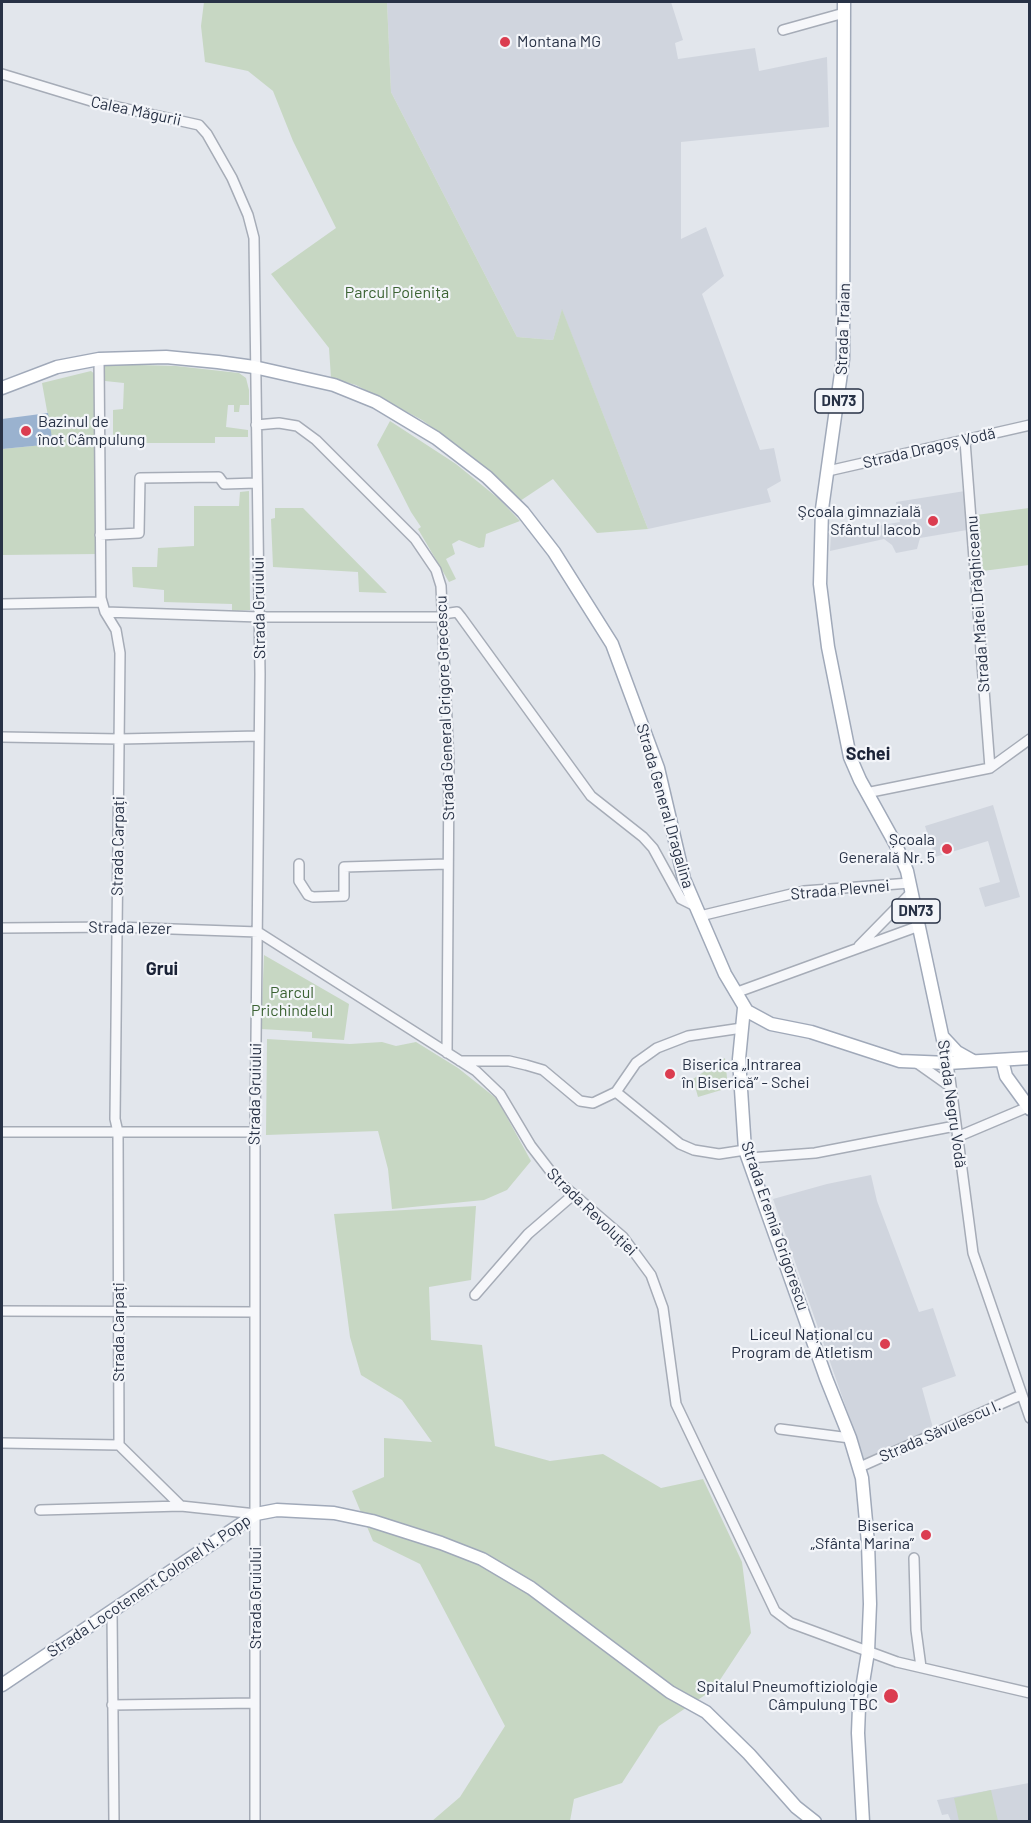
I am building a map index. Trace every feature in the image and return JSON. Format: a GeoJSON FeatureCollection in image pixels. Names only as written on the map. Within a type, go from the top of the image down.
{"type":"FeatureCollection","features":[{"type":"Feature","properties":{"kind":"main road","name":"Strada Traian"},"geometry":{"type":"LineString","coordinates":[[844,7],[844,347],[840,397],[828,471],[819,559],[826,633],[850,757],[866,793]]}},
{"type":"Feature","properties":{"kind":"main road","name":"Strada General Dragalina"},"geometry":{"type":"LineString","coordinates":[[2,388],[57,367],[99,359],[166,357],[254,367],[334,385],[386,408],[463,457],[524,512],[554,552],[612,644],[658,768],[677,860],[697,911],[744,1008],[759,1019],[771,1024],[827,1037],[885,1058],[948,1063],[1029,1058]]}},
{"type":"Feature","properties":{"kind":"main road","name":"Strada Negru Vodă"},"geometry":{"type":"LineString","coordinates":[[866,793],[896,845],[911,888],[948,1063]]}},
{"type":"Feature","properties":{"kind":"main road","name":"Strada Eremia Grigorescu"},"geometry":{"type":"LineString","coordinates":[[744,1008],[739,1059],[747,1154],[860,1467],[868,1543],[868,1652],[859,1707],[858,1733],[863,1821]]}},
{"type":"Feature","properties":{"kind":"main road"},"geometry":{"type":"LineString","coordinates":[[915,1062],[931,1056],[944,1040],[957,1052],[976,1062]]}},
{"type":"Feature","properties":{"kind":"main road"},"geometry":{"type":"LineString","coordinates":[[1002,1060],[1006,1076],[1029,1108]]}},
{"type":"Feature","properties":{"kind":"main road","name":"Strada Locotenent Colonel N. Popp"},"geometry":{"type":"LineString","coordinates":[[2,1685],[256,1514],[277,1510],[298,1510],[363,1519],[482,1559],[531,1588],[670,1692],[706,1712],[749,1754],[796,1807],[815,1821]]}},
{"type":"Feature","properties":{"kind":"street"},"geometry":{"type":"LineString","coordinates":[[783,30],[844,7]]}},
{"type":"Feature","properties":{"kind":"street","name":"Calea Măgurii"},"geometry":{"type":"LineString","coordinates":[[2,74],[91,101],[199,124],[232,178],[248,216],[254,238],[257,289],[254,367]]}},
{"type":"Feature","properties":{"kind":"street","name":"Strada Carpați"},"geometry":{"type":"LineString","coordinates":[[99,359],[102,602],[116,630],[120,653],[115,1119],[118,1132],[119,1445]]}},
{"type":"Feature","properties":{"kind":"street","name":"Strada Gruiului"},"geometry":{"type":"LineString","coordinates":[[254,367],[260,617],[255,1132],[255,1821]]}},
{"type":"Feature","properties":{"kind":"street","name":"Strada General Grigore Grecescu"},"geometry":{"type":"LineString","coordinates":[[256,425],[279,423],[297,426],[316,440],[415,539],[426,554],[441,586],[449,765],[447,1053]]}},
{"type":"Feature","properties":{"kind":"street","name":"Strada Dragoș Vodă"},"geometry":{"type":"LineString","coordinates":[[828,471],[1029,425]]}},
{"type":"Feature","properties":{"kind":"street","name":"Strada Matei Drăghiceanu"},"geometry":{"type":"LineString","coordinates":[[965,441],[990,768]]}},
{"type":"Feature","properties":{"kind":"street"},"geometry":{"type":"LineString","coordinates":[[100,535],[139,533],[140,478],[219,477],[224,484],[257,483]]}},
{"type":"Feature","properties":{"kind":"street"},"geometry":{"type":"LineString","coordinates":[[2,604],[102,602]]}},
{"type":"Feature","properties":{"kind":"street"},"geometry":{"type":"LineString","coordinates":[[105,612],[260,617],[443,615],[457,612],[591,796],[643,837],[653,848],[681,899],[697,911]]}},
{"type":"Feature","properties":{"kind":"street"},"geometry":{"type":"LineString","coordinates":[[2,737],[120,739],[259,736]]}},
{"type":"Feature","properties":{"kind":"street"},"geometry":{"type":"LineString","coordinates":[[866,793],[990,768],[1029,739]]}},
{"type":"Feature","properties":{"kind":"street"},"geometry":{"type":"LineString","coordinates":[[299,864],[299,881],[308,895],[313,897],[344,896],[344,867],[447,864]]}},
{"type":"Feature","properties":{"kind":"street"},"geometry":{"type":"LineString","coordinates":[[857,948],[911,888]]}},
{"type":"Feature","properties":{"kind":"street","name":"Strada Plevnei"},"geometry":{"type":"LineString","coordinates":[[697,911],[804,891],[911,888]]}},
{"type":"Feature","properties":{"kind":"street"},"geometry":{"type":"LineString","coordinates":[[735,993],[919,926]]}},
{"type":"Feature","properties":{"kind":"street","name":"Strada Iezer"},"geometry":{"type":"LineString","coordinates":[[2,927],[116,927],[258,932]]}},
{"type":"Feature","properties":{"kind":"street","name":"Strada Revoluției"},"geometry":{"type":"LineString","coordinates":[[258,932],[476,1071],[500,1094],[541,1161],[573,1195],[623,1237],[651,1275],[663,1308],[676,1404],[775,1611],[791,1623],[868,1652],[1029,1693]]}},
{"type":"Feature","properties":{"kind":"street"},"geometry":{"type":"LineString","coordinates":[[460,1060],[509,1061],[534,1067],[543,1070],[580,1101],[593,1103],[616,1092],[636,1063],[657,1048],[688,1036],[742,1028]]}},
{"type":"Feature","properties":{"kind":"street"},"geometry":{"type":"LineString","coordinates":[[915,1062],[951,1087]]}},
{"type":"Feature","properties":{"kind":"street","name":"Strada Negru Vodă"},"geometry":{"type":"LineString","coordinates":[[948,1063],[973,1253],[1029,1418]]}},
{"type":"Feature","properties":{"kind":"street"},"geometry":{"type":"LineString","coordinates":[[616,1092],[680,1144],[693,1150],[719,1154],[815,1153],[955,1126]]}},
{"type":"Feature","properties":{"kind":"street"},"geometry":{"type":"LineString","coordinates":[[957,1137],[1029,1108]]}},
{"type":"Feature","properties":{"kind":"street"},"geometry":{"type":"LineString","coordinates":[[2,1132],[255,1132]]}},
{"type":"Feature","properties":{"kind":"street"},"geometry":{"type":"LineString","coordinates":[[475,1294],[528,1234],[573,1195]]}},
{"type":"Feature","properties":{"kind":"street"},"geometry":{"type":"LineString","coordinates":[[2,1311],[255,1312]]}},
{"type":"Feature","properties":{"kind":"street","name":"Strada Săvulescu I."},"geometry":{"type":"LineString","coordinates":[[860,1467],[1021,1395]]}},
{"type":"Feature","properties":{"kind":"street"},"geometry":{"type":"LineString","coordinates":[[780,1429],[850,1438]]}},
{"type":"Feature","properties":{"kind":"street"},"geometry":{"type":"LineString","coordinates":[[2,1443],[119,1445],[181,1506]]}},
{"type":"Feature","properties":{"kind":"street"},"geometry":{"type":"LineString","coordinates":[[40,1510],[181,1506],[256,1514]]}},
{"type":"Feature","properties":{"kind":"street"},"geometry":{"type":"LineString","coordinates":[[914,1558],[916,1630],[921,1667]]}},
{"type":"Feature","properties":{"kind":"street"},"geometry":{"type":"LineString","coordinates":[[112,1612],[114,1821]]}},
{"type":"Feature","properties":{"kind":"street"},"geometry":{"type":"LineString","coordinates":[[112,1705],[255,1703]]}},
{"type":"Feature","properties":{"kind":"shaded area"},"geometry":{"type":"Polygon","coordinates":[[[387,2],[671,2],[683,40],[675,43],[678,59],[755,48],[759,71],[827,57],[829,127],[681,142],[681,239],[706,227],[724,276],[702,294],[760,450],[774,448],[781,481],[767,489],[771,502],[648,529],[562,310],[553,340],[517,337],[391,92],[387,2]]]}},
{"type":"Feature","properties":{"kind":"shaded area","name":"Şcoala gimnazială Sfântul Iacob"},"geometry":{"type":"Polygon","coordinates":[[[965,491],[967,530],[920,538],[917,549],[896,553],[892,545],[884,539],[830,551],[831,534],[900,522],[896,502],[965,491]]]}},
{"type":"Feature","properties":{"kind":"shaded area","name":"Școala Generală Nr. 5"},"geometry":{"type":"Polygon","coordinates":[[[993,805],[1020,897],[985,907],[979,888],[1000,882],[988,841],[935,857],[925,826],[993,805]]]}},
{"type":"Feature","properties":{"kind":"shaded area","name":"Liceul Național cu Program de Atletism"},"geometry":{"type":"Polygon","coordinates":[[[871,1175],[877,1201],[919,1312],[933,1308],[956,1376],[922,1388],[933,1428],[864,1459],[773,1199],[871,1175]]]}},
{"type":"Feature","properties":{"kind":"shaded area"},"geometry":{"type":"Polygon","coordinates":[[[1029,1783],[1029,1821],[951,1821],[948,1814],[942,1815],[937,1800],[1029,1783]]]}},
{"type":"Feature","properties":{"kind":"green space","name":"Parcul Poieniţa"},"geometry":{"type":"Polygon","coordinates":[[[204,2],[387,2],[391,92],[517,337],[553,340],[562,309],[648,529],[597,533],[553,479],[520,501],[471,456],[422,420],[356,385],[331,378],[329,348],[271,274],[336,228],[293,141],[273,91],[248,71],[205,62],[201,26],[204,2]]]}},
{"type":"Feature","properties":{"kind":"green space"},"geometry":{"type":"Polygon","coordinates":[[[105,364],[176,366],[239,373],[246,378],[249,405],[240,405],[239,412],[234,412],[234,405],[228,405],[226,427],[248,430],[248,437],[215,437],[215,443],[143,443],[141,435],[113,435],[113,410],[123,409],[124,383],[105,381],[105,364]]]}},
{"type":"Feature","properties":{"kind":"green space"},"geometry":{"type":"Polygon","coordinates":[[[91,371],[96,375],[97,554],[2,555],[2,449],[53,444],[42,383],[91,371]]]}},
{"type":"Feature","properties":{"kind":"green space"},"geometry":{"type":"Polygon","coordinates":[[[390,421],[456,464],[499,499],[520,521],[486,534],[484,547],[479,548],[459,540],[452,544],[455,554],[446,559],[456,579],[449,582],[418,529],[421,527],[377,445],[390,421]]]}},
{"type":"Feature","properties":{"kind":"green space"},"geometry":{"type":"Polygon","coordinates":[[[249,491],[250,610],[232,611],[232,604],[164,602],[164,590],[133,587],[132,567],[157,567],[158,548],[194,546],[194,506],[239,506],[240,492],[249,491]]]}},
{"type":"Feature","properties":{"kind":"green space"},"geometry":{"type":"Polygon","coordinates":[[[275,508],[303,508],[387,593],[359,592],[358,572],[273,567],[271,519],[275,518],[275,508]]]}},
{"type":"Feature","properties":{"kind":"green space"},"geometry":{"type":"Polygon","coordinates":[[[1029,508],[1029,565],[983,571],[976,515],[1029,508]]]}},
{"type":"Feature","properties":{"kind":"green space","name":"Parcul Prichindelul"},"geometry":{"type":"Polygon","coordinates":[[[264,955],[349,1004],[344,1040],[312,1038],[312,1032],[261,1029],[264,955]]]}},
{"type":"Feature","properties":{"kind":"green space"},"geometry":{"type":"Polygon","coordinates":[[[267,1039],[350,1044],[382,1042],[396,1046],[416,1042],[458,1068],[497,1099],[531,1161],[507,1190],[484,1200],[392,1209],[388,1169],[378,1131],[266,1135],[267,1039]]]}},
{"type":"Feature","properties":{"kind":"green space"},"geometry":{"type":"Polygon","coordinates":[[[725,1058],[728,1088],[698,1097],[693,1079],[725,1058]]]}},
{"type":"Feature","properties":{"kind":"green space"},"geometry":{"type":"Polygon","coordinates":[[[476,1206],[471,1280],[429,1287],[431,1340],[482,1345],[495,1446],[550,1461],[603,1454],[661,1488],[703,1479],[742,1562],[751,1633],[714,1689],[659,1726],[622,1783],[574,1799],[570,1821],[432,1821],[460,1797],[505,1726],[420,1564],[373,1541],[352,1491],[384,1477],[384,1438],[432,1442],[402,1400],[361,1375],[350,1337],[334,1214],[476,1206]]]}},
{"type":"Feature","properties":{"kind":"green space"},"geometry":{"type":"Polygon","coordinates":[[[991,1790],[998,1821],[959,1821],[954,1798],[991,1790]]]}},
{"type":"Feature","properties":{"kind":"water","name":"Bazinul de înot Câmpulung"},"geometry":{"type":"Polygon","coordinates":[[[48,413],[53,444],[2,449],[2,419],[48,413]]]}},
{"type":"Feature","properties":{"kind":"place","name":"Montana MG"},"geometry":{"type":"Point","coordinates":[505,42]}},
{"type":"Feature","properties":{"kind":"place","name":"Bazinul de înot Câmpulung"},"geometry":{"type":"Point","coordinates":[26,431]}},
{"type":"Feature","properties":{"kind":"place","name":"Şcoala gimnazială Sfântul Iacob"},"geometry":{"type":"Point","coordinates":[933,521]}},
{"type":"Feature","properties":{"kind":"place","name":"Școala Generală Nr. 5"},"geometry":{"type":"Point","coordinates":[947,849]}},
{"type":"Feature","properties":{"kind":"place","name":"Biserica „Intrarea în Biserică” - Schei"},"geometry":{"type":"Point","coordinates":[670,1074]}},
{"type":"Feature","properties":{"kind":"place","name":"Liceul Național cu Program de Atletism"},"geometry":{"type":"Point","coordinates":[885,1344]}},
{"type":"Feature","properties":{"kind":"place","name":"Biserica „Sfânta Marina”"},"geometry":{"type":"Point","coordinates":[926,1535]}},
{"type":"Feature","properties":{"kind":"place","name":"Spitalul Pneumoftiziologie Câmpulung TBC"},"geometry":{"type":"Point","coordinates":[891,1696]}},
{"type":"Feature","properties":{"kind":"district","name":"Schei"},"geometry":{"type":"Point","coordinates":[868,754]}},
{"type":"Feature","properties":{"kind":"district","name":"Grui"},"geometry":{"type":"Point","coordinates":[162,969]}}]}
